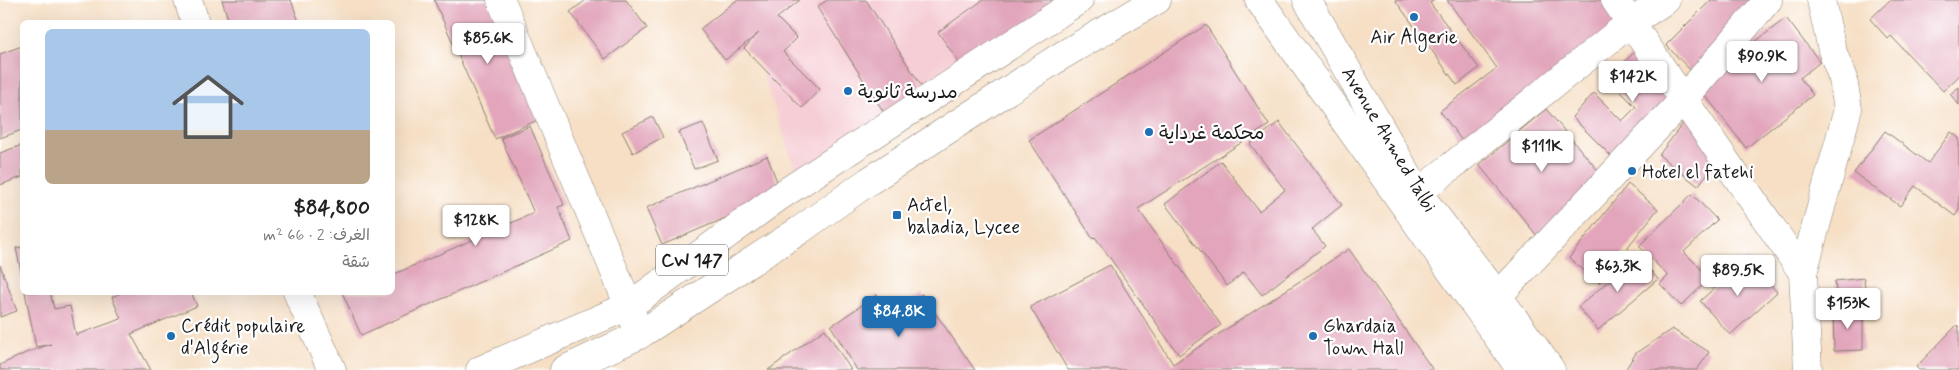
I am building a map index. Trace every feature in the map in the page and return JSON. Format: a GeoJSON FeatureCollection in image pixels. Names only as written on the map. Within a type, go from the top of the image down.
{"type":"FeatureCollection","features":[{"type":"Feature","properties":{"kind":"main road"},"geometry":{"type":"LineString","coordinates":[[188,0],[194,20]]}},
{"type":"Feature","properties":{"kind":"main road"},"geometry":{"type":"LineString","coordinates":[[501,0],[629,306],[639,335]]}},
{"type":"Feature","properties":{"kind":"main road","name":"CW 147"},"geometry":{"type":"LineString","coordinates":[[480,370],[629,306],[780,196],[1079,0]]}},
{"type":"Feature","properties":{"kind":"main road","name":"CW 147"},"geometry":{"type":"LineString","coordinates":[[564,370],[639,335],[800,230],[868,181],[1061,56],[1157,0]]}},
{"type":"Feature","properties":{"kind":"main road"},"geometry":{"type":"LineString","coordinates":[[1259,0],[1521,370]]}},
{"type":"Feature","properties":{"kind":"main road","name":"Avenue Ahmed Talbi"},"geometry":{"type":"LineString","coordinates":[[1307,0],[1418,193],[1498,296],[1551,370]]}},
{"type":"Feature","properties":{"kind":"main road"},"geometry":{"type":"LineString","coordinates":[[1615,0],[1803,273]]}},
{"type":"Feature","properties":{"kind":"main road"},"geometry":{"type":"LineString","coordinates":[[1418,193],[1630,23],[1666,0]]}},
{"type":"Feature","properties":{"kind":"main road"},"geometry":{"type":"LineString","coordinates":[[1498,296],[1683,100],[1768,0]]}},
{"type":"Feature","properties":{"kind":"main road"},"geometry":{"type":"LineString","coordinates":[[1808,370],[1803,273],[1848,109],[1821,0]]}},
{"type":"Feature","properties":{"kind":"main road"},"geometry":{"type":"LineString","coordinates":[[298,295],[332,370]]}},
{"type":"Feature","properties":{"kind":"shaded area","name":"مدرسة ثانوية"},"geometry":{"type":"Polygon","coordinates":[[[740,0],[1067,0],[798,177],[739,5],[740,0]]]}},
{"type":"Feature","properties":{"kind":"building"},"geometry":{"type":"Polygon","coordinates":[[[222,0],[291,0],[298,20],[228,20],[222,0]]]}},
{"type":"Feature","properties":{"kind":"building"},"geometry":{"type":"Polygon","coordinates":[[[434,0],[487,0],[540,119],[495,139],[434,0]]]}},
{"type":"Feature","properties":{"kind":"building"},"geometry":{"type":"Polygon","coordinates":[[[586,0],[626,0],[647,28],[605,59],[570,12],[586,0]]]}},
{"type":"Feature","properties":{"kind":"building"},"geometry":{"type":"Polygon","coordinates":[[[737,0],[800,0],[777,18],[797,38],[783,52],[820,89],[802,108],[744,48],[759,33],[725,60],[700,29],[737,0]]]}},
{"type":"Feature","properties":{"kind":"building"},"geometry":{"type":"Polygon","coordinates":[[[827,0],[866,0],[924,90],[885,114],[817,7],[827,0]]]}},
{"type":"Feature","properties":{"kind":"building"},"geometry":{"type":"Polygon","coordinates":[[[983,0],[1063,0],[964,70],[938,32],[983,0]]]}},
{"type":"Feature","properties":{"kind":"building"},"geometry":{"type":"Polygon","coordinates":[[[1395,0],[1434,0],[1430,3],[1479,68],[1457,85],[1395,0]]]}},
{"type":"Feature","properties":{"kind":"building"},"geometry":{"type":"Polygon","coordinates":[[[1447,0],[1629,0],[1643,19],[1468,149],[1440,111],[1497,68],[1447,0]]]}},
{"type":"Feature","properties":{"kind":"building"},"geometry":{"type":"Polygon","coordinates":[[[1711,0],[1772,0],[1695,75],[1666,45],[1711,0]]]}},
{"type":"Feature","properties":{"kind":"building"},"geometry":{"type":"Polygon","coordinates":[[[1890,0],[1959,0],[1959,76],[1943,91],[1891,36],[1888,39],[1870,19],[1890,0]]]}},
{"type":"Feature","properties":{"kind":"building"},"geometry":{"type":"Polygon","coordinates":[[[1786,18],[1820,62],[1800,78],[1813,95],[1746,148],[1698,86],[1786,18]]]}},
{"type":"Feature","properties":{"kind":"building","name":"محكمة غرداية"},"geometry":{"type":"Polygon","coordinates":[[[1206,25],[1269,125],[1138,209],[1221,325],[1179,355],[1095,237],[1093,239],[1029,140],[1206,25]]]}},
{"type":"Feature","properties":{"kind":"building"},"geometry":{"type":"Polygon","coordinates":[[[1643,43],[1690,90],[1618,163],[1572,117],[1594,93],[1622,121],[1636,107],[1608,79],[1643,43]]]}},
{"type":"Feature","properties":{"kind":"building"},"geometry":{"type":"Polygon","coordinates":[[[20,47],[20,131],[0,138],[0,54],[20,47]]]}},
{"type":"Feature","properties":{"kind":"building"},"geometry":{"type":"Polygon","coordinates":[[[1959,87],[1959,105],[1950,94],[1959,87]]]}},
{"type":"Feature","properties":{"kind":"building"},"geometry":{"type":"Polygon","coordinates":[[[1546,109],[1606,180],[1538,237],[1479,165],[1546,109]]]}},
{"type":"Feature","properties":{"kind":"building"},"geometry":{"type":"Polygon","coordinates":[[[1690,114],[1730,145],[1698,186],[1659,155],[1690,114]]]}},
{"type":"Feature","properties":{"kind":"building"},"geometry":{"type":"Polygon","coordinates":[[[653,117],[663,137],[633,153],[622,132],[653,117]]]}},
{"type":"Feature","properties":{"kind":"building"},"geometry":{"type":"Polygon","coordinates":[[[1279,122],[1342,205],[1312,229],[1325,246],[1262,295],[1244,272],[1227,286],[1165,204],[1221,161],[1259,211],[1285,190],[1250,144],[1279,122]]]}},
{"type":"Feature","properties":{"kind":"building"},"geometry":{"type":"Polygon","coordinates":[[[703,123],[718,160],[694,169],[679,132],[703,123]]]}},
{"type":"Feature","properties":{"kind":"building"},"geometry":{"type":"Polygon","coordinates":[[[530,126],[564,205],[558,207],[572,241],[361,335],[343,295],[395,295],[395,274],[534,213],[501,138],[530,126]]]}},
{"type":"Feature","properties":{"kind":"building"},"geometry":{"type":"Polygon","coordinates":[[[1885,131],[1928,163],[1951,132],[1959,138],[1959,210],[1955,216],[1915,186],[1900,206],[1854,173],[1885,131]]]}},
{"type":"Feature","properties":{"kind":"building"},"geometry":{"type":"Polygon","coordinates":[[[20,146],[20,178],[0,185],[0,153],[20,146]]]}},
{"type":"Feature","properties":{"kind":"building"},"geometry":{"type":"Polygon","coordinates":[[[767,156],[782,194],[662,245],[646,208],[767,156]]]}},
{"type":"Feature","properties":{"kind":"building"},"geometry":{"type":"Polygon","coordinates":[[[1628,184],[1658,209],[1599,283],[1569,258],[1628,184]]]}},
{"type":"Feature","properties":{"kind":"building"},"geometry":{"type":"Polygon","coordinates":[[[1692,194],[1717,220],[1684,252],[1710,278],[1681,306],[1660,284],[1668,276],[1639,246],[1692,194]]]}},
{"type":"Feature","properties":{"kind":"building"},"geometry":{"type":"Polygon","coordinates":[[[20,247],[20,267],[16,248],[20,247]]]}},
{"type":"Feature","properties":{"kind":"building","name":"Ghardaia Town Hall"},"geometry":{"type":"Polygon","coordinates":[[[1349,249],[1433,370],[1068,370],[1030,307],[1110,265],[1173,364],[1349,249]]]}},
{"type":"Feature","properties":{"kind":"building"},"geometry":{"type":"Polygon","coordinates":[[[1638,256],[1658,279],[1598,330],[1578,307],[1638,256]]]}},
{"type":"Feature","properties":{"kind":"building"},"geometry":{"type":"Polygon","coordinates":[[[1747,259],[1777,292],[1730,335],[1700,301],[1747,259]]]}},
{"type":"Feature","properties":{"kind":"building"},"geometry":{"type":"Polygon","coordinates":[[[0,265],[17,311],[0,317],[0,265]]]}},
{"type":"Feature","properties":{"kind":"building"},"geometry":{"type":"Polygon","coordinates":[[[1864,278],[1866,299],[1837,301],[1835,281],[1864,278]]]}},
{"type":"Feature","properties":{"kind":"building"},"geometry":{"type":"Polygon","coordinates":[[[922,294],[975,370],[857,370],[831,326],[877,295],[890,311],[922,294]]]}},
{"type":"Feature","properties":{"kind":"building"},"geometry":{"type":"Polygon","coordinates":[[[26,295],[51,295],[54,309],[70,306],[76,335],[121,319],[112,297],[116,295],[192,295],[197,306],[131,334],[151,370],[0,370],[0,365],[51,344],[36,347],[26,295]]]}},
{"type":"Feature","properties":{"kind":"building"},"geometry":{"type":"Polygon","coordinates":[[[1863,309],[1863,350],[1834,351],[1833,310],[1863,309]]]}},
{"type":"Feature","properties":{"kind":"building"},"geometry":{"type":"Polygon","coordinates":[[[1957,325],[1959,327],[1959,370],[1919,370],[1916,367],[1957,325]]]}},
{"type":"Feature","properties":{"kind":"building"},"geometry":{"type":"Polygon","coordinates":[[[825,329],[851,370],[768,370],[825,329]]]}},
{"type":"Feature","properties":{"kind":"building"},"geometry":{"type":"Polygon","coordinates":[[[1672,329],[1709,352],[1697,370],[1625,370],[1636,353],[1672,329]]]}},
{"type":"Feature","properties":{"kind":"place","name":"Air Algerie"},"geometry":{"type":"Point","coordinates":[1414,17]}},
{"type":"Feature","properties":{"kind":"place","name":"مدرسة ثانوية"},"geometry":{"type":"Point","coordinates":[848,91]}},
{"type":"Feature","properties":{"kind":"place","name":"محكمة غرداية"},"geometry":{"type":"Point","coordinates":[1149,132]}},
{"type":"Feature","properties":{"kind":"place","name":"Hotel el fatehi"},"geometry":{"type":"Point","coordinates":[1632,171]}},
{"type":"Feature","properties":{"kind":"place","name":"Actel, baladia, Lycee"},"geometry":{"type":"Point","coordinates":[897,215]}},
{"type":"Feature","properties":{"kind":"place","name":"Crédit populaire d'Algérie"},"geometry":{"type":"Point","coordinates":[171,336]}},
{"type":"Feature","properties":{"kind":"place","name":"Ghardaia Town Hall"},"geometry":{"type":"Point","coordinates":[1313,336]}}]}
